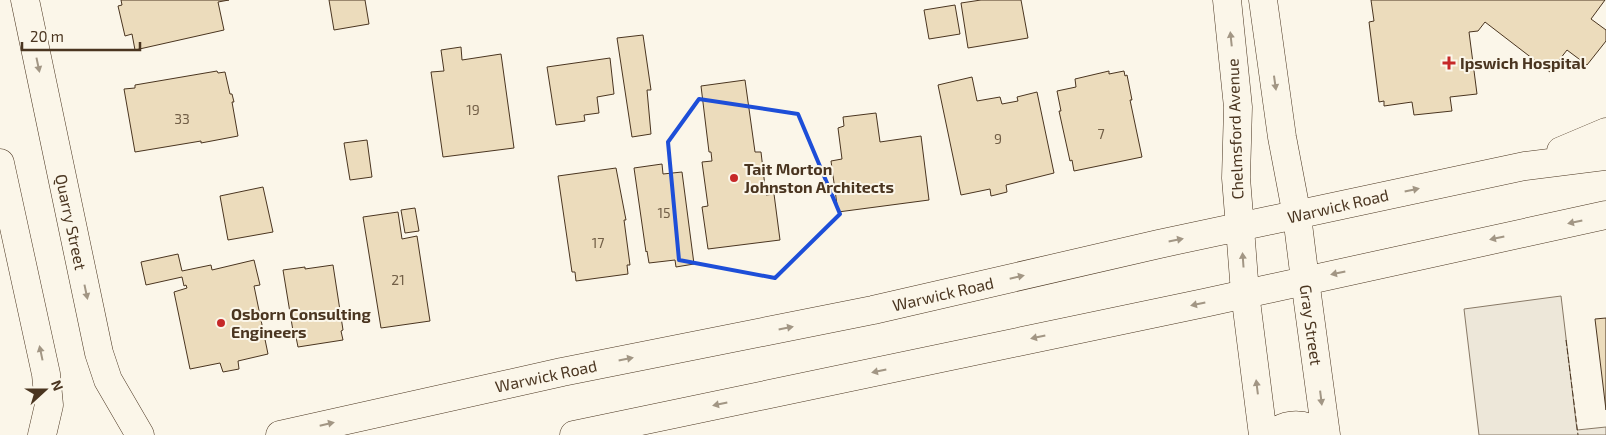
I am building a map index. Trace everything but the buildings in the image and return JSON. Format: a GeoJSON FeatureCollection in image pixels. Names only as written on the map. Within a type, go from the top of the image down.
{"type":"FeatureCollection","features":[{"type":"Feature","properties":{"kind":"main road","name":"Quarry Street"},"geometry":{"type":"LineString","coordinates":[[25,0],[99,352],[108,380],[140,435]]}},
{"type":"Feature","properties":{"kind":"main road","name":"Chelmsford Avenue"},"geometry":{"type":"LineString","coordinates":[[1227,0],[1238,107],[1236,178],[1240,228]]}},
{"type":"Feature","properties":{"kind":"main road"},"geometry":{"type":"LineString","coordinates":[[1263,0],[1282,137],[1297,216]]}},
{"type":"Feature","properties":{"kind":"main road"},"geometry":{"type":"LineString","coordinates":[[1525,166],[1606,132]]}},
{"type":"Feature","properties":{"kind":"main road","name":"Warwick Road"},"geometry":{"type":"LineString","coordinates":[[280,435],[562,372],[872,310],[1159,244],[1525,166],[1606,156]]}},
{"type":"Feature","properties":{"kind":"main road"},"geometry":{"type":"LineString","coordinates":[[0,163],[46,374],[49,404],[42,435]]}},
{"type":"Feature","properties":{"kind":"main road"},"geometry":{"type":"LineString","coordinates":[[574,435],[1606,215]]}},
{"type":"Feature","properties":{"kind":"main road","name":"Gray Street"},"geometry":{"type":"LineString","coordinates":[[1297,216],[1326,435]]}},
{"type":"Feature","properties":{"kind":"main road"},"geometry":{"type":"LineString","coordinates":[[1240,228],[1245,293],[1263,435]]}},
{"type":"Feature","properties":{"kind":"main road"},"geometry":{"type":"LineString","coordinates":[[1271,435],[1278,430],[1296,424],[1312,429],[1321,435]]}},
{"type":"Feature","properties":{"kind":"highlighted area"},"geometry":{"type":"Polygon","coordinates":[[[699,99],[798,114],[840,214],[775,278],[679,260],[668,142],[699,99]]]}},
{"type":"Feature","properties":{"kind":"shaded area"},"geometry":{"type":"Polygon","coordinates":[[[1561,296],[1577,430],[1606,427],[1606,435],[1479,435],[1464,309],[1561,296]]]}},
{"type":"Feature","properties":{"kind":"fence"},"geometry":{"type":"LineString","coordinates":[[1566,340],[1578,435]]}},
{"type":"Feature","properties":{"kind":"place","name":"Ipswich Hospital"},"geometry":{"type":"Point","coordinates":[1449,63]}},
{"type":"Feature","properties":{"kind":"place","name":"Tait Morton Johnston Architects"},"geometry":{"type":"Point","coordinates":[734,178]}},
{"type":"Feature","properties":{"kind":"place","name":"Osborn Consulting Engineers"},"geometry":{"type":"Point","coordinates":[221,323]}}]}
